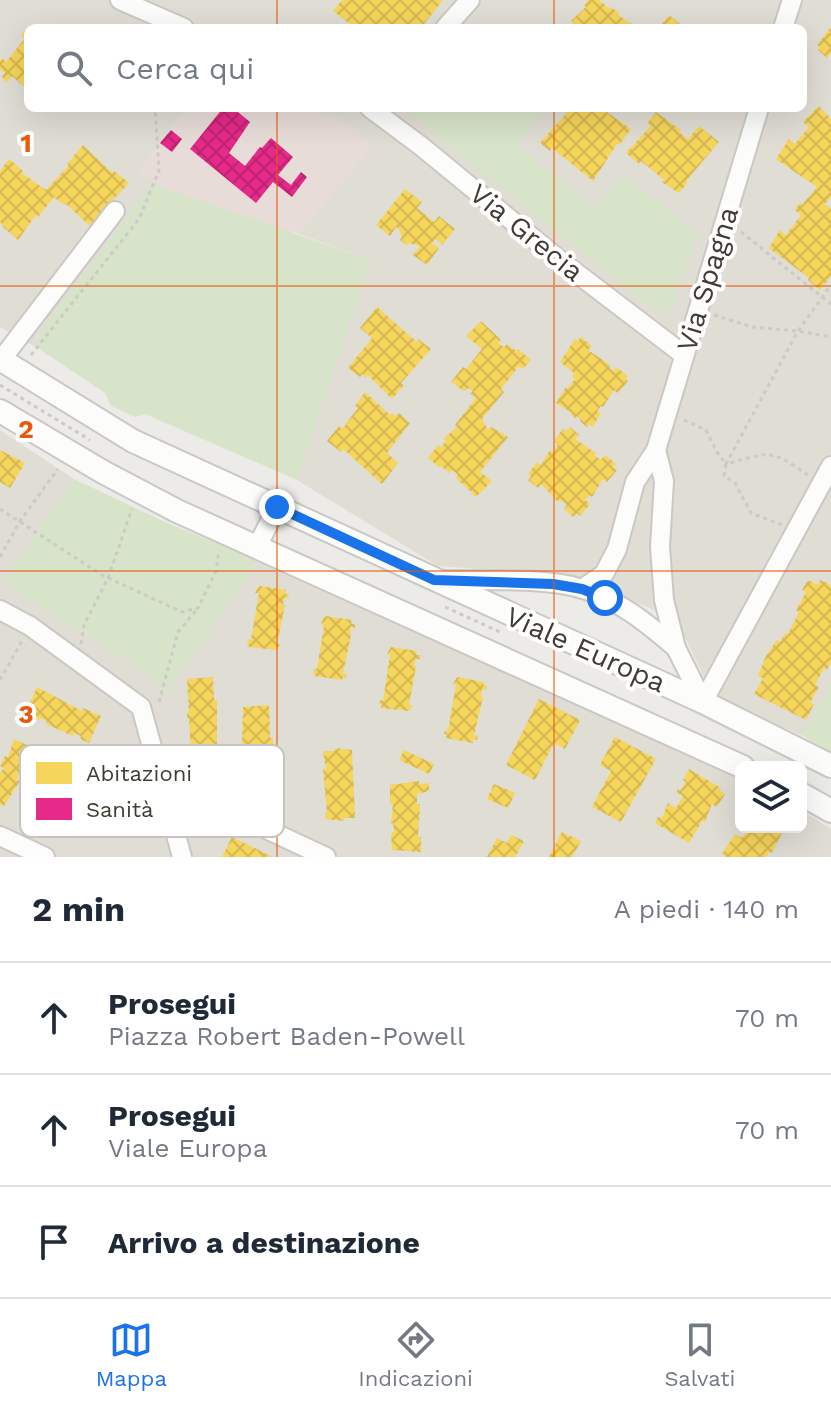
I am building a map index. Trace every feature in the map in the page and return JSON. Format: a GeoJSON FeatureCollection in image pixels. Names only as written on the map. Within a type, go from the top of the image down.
{"type":"FeatureCollection","features":[{"type":"Feature","properties":{"kind":"street"},"geometry":{"type":"LineString","coordinates":[[120,0],[175,24]]}},
{"type":"Feature","properties":{"kind":"street"},"geometry":{"type":"LineString","coordinates":[[449,24],[470,0]]}},
{"type":"Feature","properties":{"kind":"street"},"geometry":{"type":"LineString","coordinates":[[784,24],[792,0]]}},
{"type":"Feature","properties":{"kind":"street","name":"Via Grecia"},"geometry":{"type":"LineString","coordinates":[[377,112],[562,262],[684,355]]}},
{"type":"Feature","properties":{"kind":"street","name":"Via Spagna"},"geometry":{"type":"LineString","coordinates":[[582,589],[604,574],[617,549],[635,482],[656,450],[758,112]]}},
{"type":"Feature","properties":{"kind":"street"},"geometry":{"type":"LineString","coordinates":[[1,359],[115,211]]}},
{"type":"Feature","properties":{"kind":"street","name":"Viale Europa"},"geometry":{"type":"LineString","coordinates":[[1,359],[111,430],[703,702],[831,766]]}},
{"type":"Feature","properties":{"kind":"street","name":"Viale Europa"},"geometry":{"type":"LineString","coordinates":[[0,411],[139,490],[222,530],[735,763]]}},
{"type":"Feature","properties":{"kind":"street","name":"Via Spagna"},"geometry":{"type":"LineString","coordinates":[[656,450],[664,481],[660,547],[664,600],[676,648],[703,702]]}},
{"type":"Feature","properties":{"kind":"street"},"geometry":{"type":"LineString","coordinates":[[703,702],[831,466]]}},
{"type":"Feature","properties":{"kind":"street"},"geometry":{"type":"LineString","coordinates":[[258,545],[277,507]]}},
{"type":"Feature","properties":{"kind":"street"},"geometry":{"type":"LineString","coordinates":[[434,580],[553,584],[582,589],[640,618],[676,648]]}},
{"type":"Feature","properties":{"kind":"street"},"geometry":{"type":"LineString","coordinates":[[0,610],[30,626],[141,707],[152,745]]}},
{"type":"Feature","properties":{"kind":"street"},"geometry":{"type":"LineString","coordinates":[[807,797],[831,811]]}},
{"type":"Feature","properties":{"kind":"street"},"geometry":{"type":"LineString","coordinates":[[0,836],[45,857]]}},
{"type":"Feature","properties":{"kind":"street"},"geometry":{"type":"LineString","coordinates":[[177,837],[182,857]]}},
{"type":"Feature","properties":{"kind":"street"},"geometry":{"type":"LineString","coordinates":[[283,837],[326,857]]}},
{"type":"Feature","properties":{"kind":"path"},"geometry":{"type":"LineString","coordinates":[[725,219],[831,304]]}},
{"type":"Feature","properties":{"kind":"path"},"geometry":{"type":"LineString","coordinates":[[796,530],[751,513],[735,483],[724,476],[726,464],[798,331],[831,285]]}},
{"type":"Feature","properties":{"kind":"path"},"geometry":{"type":"LineString","coordinates":[[698,309],[752,327],[831,337]]}},
{"type":"Feature","properties":{"kind":"path"},"geometry":{"type":"LineString","coordinates":[[666,416],[683,419],[706,430],[726,464]]}},
{"type":"Feature","properties":{"kind":"path"},"geometry":{"type":"LineString","coordinates":[[0,557],[20,521],[70,453]]}},
{"type":"Feature","properties":{"kind":"path"},"geometry":{"type":"LineString","coordinates":[[726,464],[776,454],[821,484]]}},
{"type":"Feature","properties":{"kind":"path"},"geometry":{"type":"LineString","coordinates":[[78,660],[84,625],[108,578],[139,490]]}},
{"type":"Feature","properties":{"kind":"path"},"geometry":{"type":"LineString","coordinates":[[0,509],[108,578],[182,612],[198,608]]}},
{"type":"Feature","properties":{"kind":"path"},"geometry":{"type":"LineString","coordinates":[[157,708],[178,632],[198,608],[216,571],[222,530]]}},
{"type":"Feature","properties":{"kind":"path"},"geometry":{"type":"LineString","coordinates":[[0,680],[30,626]]}},
{"type":"Feature","properties":{"kind":"shaded area"},"geometry":{"type":"Polygon","coordinates":[[[0,0],[831,0],[831,683],[803,736],[714,697],[676,619],[572,576],[438,566],[297,480],[371,260],[299,234],[371,146],[336,118],[321,112],[807,112],[807,24],[24,24],[24,112],[185,112],[139,170],[290,231],[37,335],[39,349],[0,327],[0,0]]]}},
{"type":"Feature","properties":{"kind":"shaded area"},"geometry":{"type":"Polygon","coordinates":[[[185,112],[321,112],[336,118],[372,146],[299,234],[162,188],[138,171],[185,112]]]}},
{"type":"Feature","properties":{"kind":"shaded area"},"geometry":{"type":"Polygon","coordinates":[[[0,430],[74,479],[4,583],[153,676],[164,695],[259,560],[735,777],[735,833],[807,833],[807,814],[831,829],[831,857],[0,857],[0,430]]]}},
{"type":"Feature","properties":{"kind":"green space"},"geometry":{"type":"Polygon","coordinates":[[[411,112],[542,112],[517,146],[596,209],[623,175],[697,233],[673,304],[664,311],[650,306],[411,112]]]}},
{"type":"Feature","properties":{"kind":"green space"},"geometry":{"type":"Polygon","coordinates":[[[153,184],[371,260],[297,480],[145,414],[135,417],[111,406],[105,393],[39,349],[37,335],[153,184]]]}},
{"type":"Feature","properties":{"kind":"green space"},"geometry":{"type":"Polygon","coordinates":[[[74,479],[167,523],[259,560],[164,696],[153,676],[4,583],[74,479]]]}},
{"type":"Feature","properties":{"kind":"green space"},"geometry":{"type":"Polygon","coordinates":[[[831,683],[831,753],[803,736],[831,683]]]}},
{"type":"Feature","properties":{"kind":"building: Abitazioni"},"geometry":{"type":"Polygon","coordinates":[[[342,0],[443,0],[424,24],[350,24],[333,11],[342,0]]]}},
{"type":"Feature","properties":{"kind":"building: Abitazioni"},"geometry":{"type":"Polygon","coordinates":[[[588,0],[599,0],[632,24],[572,24],[571,21],[586,7],[584,5],[588,0]]]}},
{"type":"Feature","properties":{"kind":"building: Abitazioni"},"geometry":{"type":"Polygon","coordinates":[[[669,15],[680,24],[662,24],[669,15]]]}},
{"type":"Feature","properties":{"kind":"building: Abitazioni"},"geometry":{"type":"Polygon","coordinates":[[[831,27],[831,53],[827,58],[817,45],[831,27]]]}},
{"type":"Feature","properties":{"kind":"building: Abitazioni"},"geometry":{"type":"Polygon","coordinates":[[[24,40],[24,86],[12,76],[6,83],[0,61],[2,58],[6,62],[24,40]]]}},
{"type":"Feature","properties":{"kind":"building: Abitazioni"},"geometry":{"type":"Polygon","coordinates":[[[819,106],[831,119],[831,197],[825,204],[831,209],[831,276],[820,290],[769,248],[780,230],[786,235],[801,215],[795,210],[817,187],[776,159],[789,139],[795,144],[809,127],[803,122],[819,106]]]}},
{"type":"Feature","properties":{"kind":"building: Abitazioni"},"geometry":{"type":"Polygon","coordinates":[[[567,112],[607,112],[631,129],[617,144],[593,181],[552,148],[550,151],[540,143],[567,112]]]}},
{"type":"Feature","properties":{"kind":"building: Abitazioni"},"geometry":{"type":"Polygon","coordinates":[[[656,112],[688,139],[699,126],[719,142],[679,193],[662,182],[664,180],[641,161],[639,164],[626,153],[651,126],[647,124],[656,112]]]}},
{"type":"Feature","properties":{"kind":"building: Abitazioni"},"geometry":{"type":"Polygon","coordinates":[[[83,145],[112,173],[114,171],[129,183],[105,208],[107,210],[92,228],[54,197],[18,240],[0,222],[0,171],[9,159],[46,190],[83,145]]]}},
{"type":"Feature","properties":{"kind":"building: Abitazioni"},"geometry":{"type":"Polygon","coordinates":[[[405,189],[422,202],[417,208],[434,222],[439,216],[455,229],[442,245],[435,239],[432,243],[439,248],[427,265],[413,255],[420,246],[407,245],[400,240],[399,229],[396,227],[390,236],[376,225],[405,189]]]}},
{"type":"Feature","properties":{"kind":"building: Abitazioni"},"geometry":{"type":"Polygon","coordinates":[[[377,307],[417,342],[418,339],[431,349],[401,383],[404,385],[392,399],[368,375],[366,378],[362,374],[360,377],[348,368],[372,338],[360,328],[377,307]]]}},
{"type":"Feature","properties":{"kind":"building: Abitazioni"},"geometry":{"type":"Polygon","coordinates":[[[481,321],[501,340],[498,343],[504,347],[507,344],[516,351],[518,349],[531,360],[523,369],[519,366],[501,389],[504,392],[482,419],[488,430],[491,427],[508,437],[480,472],[492,481],[476,497],[456,478],[458,475],[455,472],[440,468],[428,458],[438,445],[441,447],[446,441],[443,439],[457,427],[455,425],[476,398],[470,394],[473,391],[469,388],[464,391],[451,382],[482,349],[466,336],[481,321]]]}},
{"type":"Feature","properties":{"kind":"building: Abitazioni"},"geometry":{"type":"Polygon","coordinates":[[[581,337],[592,346],[588,350],[610,365],[613,371],[616,367],[628,376],[628,381],[618,393],[614,390],[597,411],[601,414],[592,427],[589,424],[587,427],[577,416],[575,418],[556,403],[575,379],[572,376],[574,373],[560,362],[575,339],[578,341],[581,337]]]}},
{"type":"Feature","properties":{"kind":"building: Abitazioni"},"geometry":{"type":"Polygon","coordinates":[[[365,392],[390,415],[399,413],[410,423],[387,453],[398,463],[382,484],[343,449],[341,452],[327,441],[339,426],[342,429],[358,408],[355,406],[365,392]]]}},
{"type":"Feature","properties":{"kind":"building: Abitazioni"},"geometry":{"type":"Polygon","coordinates":[[[570,427],[579,435],[575,439],[601,460],[605,455],[616,464],[613,467],[617,470],[607,482],[603,479],[592,497],[590,495],[585,500],[590,504],[580,516],[577,513],[573,517],[564,509],[567,505],[560,500],[558,502],[541,484],[538,488],[528,480],[531,477],[528,474],[537,462],[541,465],[550,450],[552,452],[558,445],[554,441],[563,429],[566,431],[570,427]]]}},
{"type":"Feature","properties":{"kind":"building: Abitazioni"},"geometry":{"type":"Polygon","coordinates":[[[0,450],[25,463],[10,488],[0,482],[0,450]]]}},
{"type":"Feature","properties":{"kind":"building: Abitazioni"},"geometry":{"type":"Polygon","coordinates":[[[808,580],[818,585],[820,580],[831,585],[831,662],[815,685],[819,687],[810,703],[814,704],[806,720],[754,694],[763,678],[758,676],[766,656],[777,640],[780,642],[785,633],[788,634],[799,612],[796,610],[806,592],[802,590],[808,580]]]}},
{"type":"Feature","properties":{"kind":"building: Abitazioni"},"geometry":{"type":"Polygon","coordinates":[[[259,586],[286,590],[285,594],[289,594],[288,598],[284,598],[277,644],[281,644],[276,650],[249,647],[247,643],[248,639],[251,640],[259,593],[255,593],[259,586]]]}},
{"type":"Feature","properties":{"kind":"building: Abitazioni"},"geometry":{"type":"Polygon","coordinates":[[[325,616],[352,620],[351,624],[355,624],[355,628],[350,627],[343,673],[347,674],[342,680],[315,676],[313,673],[317,669],[324,626],[321,623],[325,616]]]}},
{"type":"Feature","properties":{"kind":"building: Abitazioni"},"geometry":{"type":"Polygon","coordinates":[[[391,647],[417,651],[416,655],[421,655],[414,666],[409,705],[413,705],[408,711],[381,708],[382,704],[379,704],[380,700],[383,701],[390,655],[387,654],[391,647]]]}},
{"type":"Feature","properties":{"kind":"building: Abitazioni"},"geometry":{"type":"Polygon","coordinates":[[[213,677],[214,700],[217,700],[217,745],[191,745],[187,679],[213,677]]]}},
{"type":"Feature","properties":{"kind":"building: Abitazioni"},"geometry":{"type":"Polygon","coordinates":[[[457,677],[484,682],[483,685],[487,686],[486,690],[482,689],[474,735],[478,736],[473,743],[446,738],[447,734],[444,734],[445,730],[448,731],[456,685],[453,684],[457,677]]]}},
{"type":"Feature","properties":{"kind":"building: Abitazioni"},"geometry":{"type":"Polygon","coordinates":[[[37,687],[82,711],[83,708],[101,716],[89,743],[80,739],[81,736],[74,733],[73,736],[46,724],[47,721],[25,714],[37,687]]]}},
{"type":"Feature","properties":{"kind":"building: Abitazioni"},"geometry":{"type":"Polygon","coordinates":[[[539,699],[580,720],[565,749],[554,743],[535,780],[506,765],[539,699]]]}},
{"type":"Feature","properties":{"kind":"building: Abitazioni"},"geometry":{"type":"Polygon","coordinates":[[[269,705],[273,744],[242,745],[243,707],[269,705]]]}},
{"type":"Feature","properties":{"kind":"building: Abitazioni"},"geometry":{"type":"Polygon","coordinates":[[[615,737],[656,759],[621,822],[592,807],[611,771],[600,765],[615,737]]]}},
{"type":"Feature","properties":{"kind":"building: Abitazioni"},"geometry":{"type":"Polygon","coordinates":[[[14,739],[27,745],[20,745],[20,773],[16,780],[20,781],[4,806],[0,805],[0,773],[4,768],[0,766],[5,756],[8,757],[14,739]]]}},
{"type":"Feature","properties":{"kind":"building: Abitazioni"},"geometry":{"type":"Polygon","coordinates":[[[335,748],[352,750],[355,818],[344,818],[344,821],[325,819],[323,769],[326,769],[323,751],[335,751],[335,748]]]}},
{"type":"Feature","properties":{"kind":"building: Abitazioni"},"geometry":{"type":"Polygon","coordinates":[[[404,750],[434,764],[429,774],[399,760],[404,750]]]}},
{"type":"Feature","properties":{"kind":"building: Abitazioni"},"geometry":{"type":"Polygon","coordinates":[[[689,769],[721,788],[720,791],[725,794],[717,807],[712,804],[705,822],[702,821],[689,843],[655,823],[658,817],[662,818],[668,803],[676,808],[683,796],[676,792],[686,782],[683,780],[689,769]]]}},
{"type":"Feature","properties":{"kind":"building: Abitazioni"},"geometry":{"type":"Polygon","coordinates":[[[419,781],[419,784],[429,783],[429,791],[417,794],[421,852],[392,850],[391,833],[394,832],[390,785],[419,781]]]}},
{"type":"Feature","properties":{"kind":"building: Abitazioni"},"geometry":{"type":"Polygon","coordinates":[[[494,784],[515,793],[508,808],[487,799],[494,784]]]}},
{"type":"Feature","properties":{"kind":"building: Abitazioni"},"geometry":{"type":"Polygon","coordinates":[[[562,832],[581,841],[572,857],[549,857],[562,832]]]}},
{"type":"Feature","properties":{"kind":"building: Abitazioni"},"geometry":{"type":"Polygon","coordinates":[[[745,833],[782,833],[772,853],[769,852],[766,857],[727,857],[722,854],[735,834],[742,838],[745,833]]]}},
{"type":"Feature","properties":{"kind":"building: Abitazioni"},"geometry":{"type":"Polygon","coordinates":[[[511,835],[524,841],[515,857],[487,857],[497,838],[507,843],[511,835]]]}},
{"type":"Feature","properties":{"kind":"building: Abitazioni"},"geometry":{"type":"Polygon","coordinates":[[[232,837],[273,857],[222,857],[232,837]]]}},
{"type":"Feature","properties":{"kind":"building: Sanità"},"geometry":{"type":"Polygon","coordinates":[[[220,112],[238,112],[250,122],[229,153],[245,166],[271,138],[293,157],[278,175],[291,185],[301,172],[307,177],[292,197],[273,182],[256,203],[190,149],[220,112]]]}},
{"type":"Feature","properties":{"kind":"building: Sanità"},"geometry":{"type":"Polygon","coordinates":[[[171,130],[182,139],[172,152],[160,143],[171,130]]]}},
{"type":"Feature","properties":{"kind":"route"},"geometry":{"type":"LineString","coordinates":[[277,507],[434,580],[553,584],[582,589],[605,598]]}}]}
